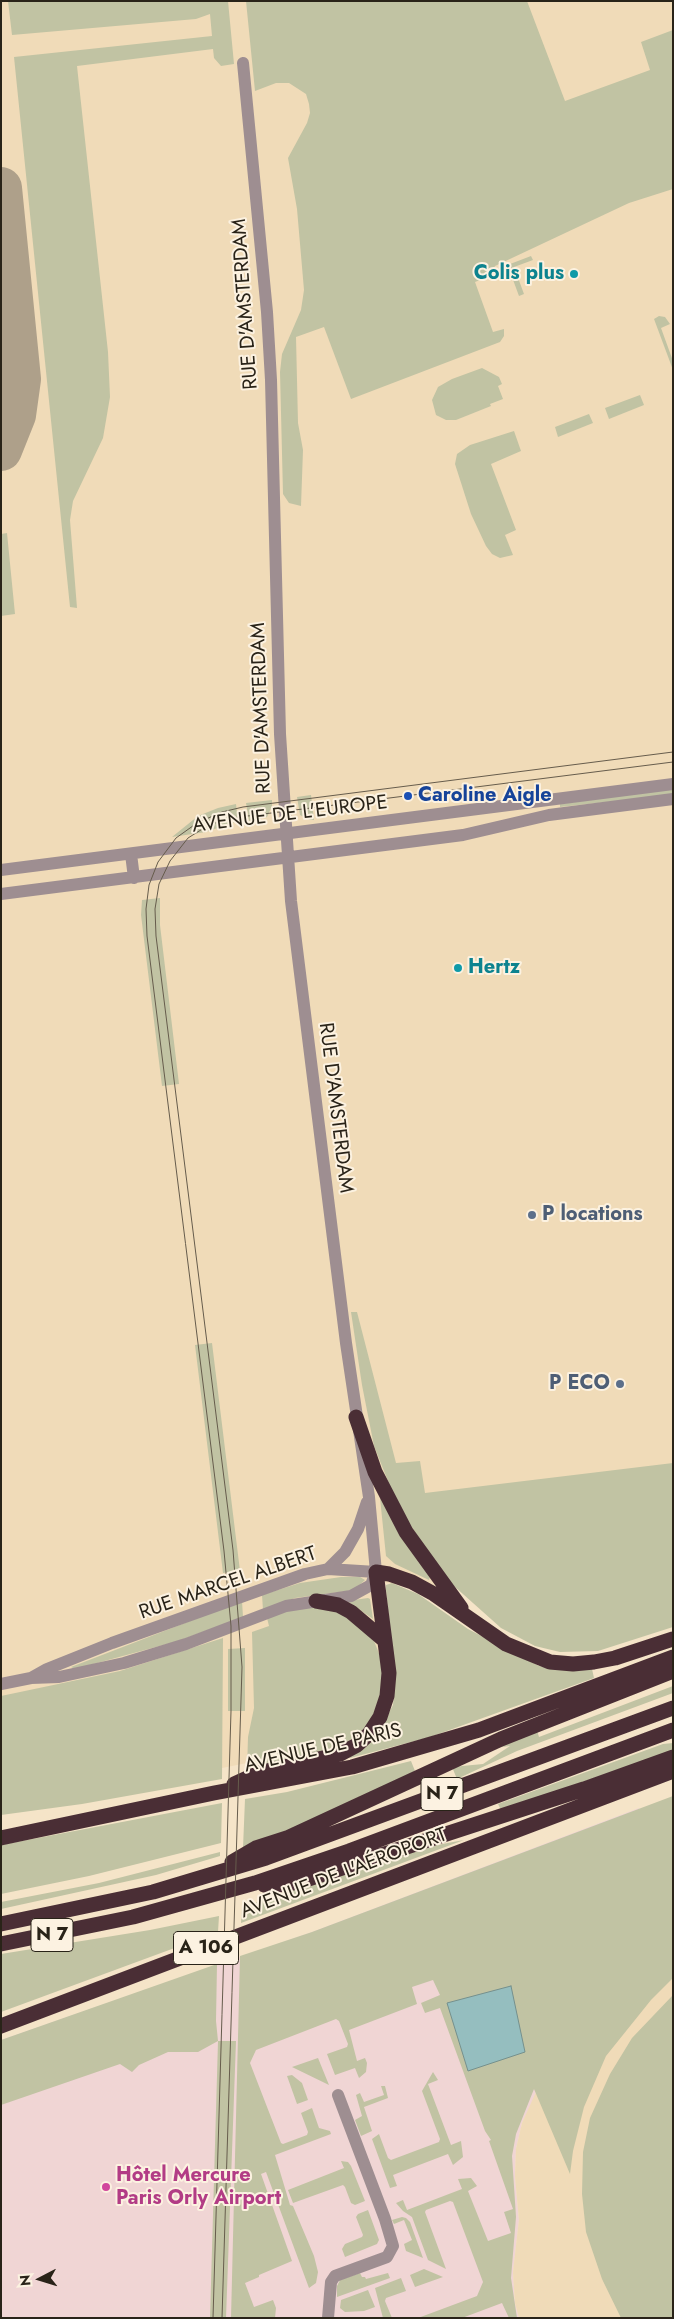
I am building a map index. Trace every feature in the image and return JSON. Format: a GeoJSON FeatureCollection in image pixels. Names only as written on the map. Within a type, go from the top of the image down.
{"type":"FeatureCollection","features":[{"type":"Feature","properties":{"kind":"highway"},"geometry":{"type":"LineString","coordinates":[[356,1417],[375,1472],[406,1532],[469,1619]]}},
{"type":"Feature","properties":{"kind":"highway"},"geometry":{"type":"LineString","coordinates":[[214,1793],[258,1773],[340,1754],[357,1745],[369,1734],[380,1717],[387,1696],[389,1673],[376,1572],[389,1574],[412,1582],[434,1594],[506,1644],[550,1662],[573,1664],[594,1662],[615,1658],[673,1640]]}},
{"type":"Feature","properties":{"kind":"highway"},"geometry":{"type":"LineString","coordinates":[[316,1601],[338,1605],[352,1612],[384,1640]]}},
{"type":"Feature","properties":{"kind":"highway","name":"AVENUE DE PARIS"},"geometry":{"type":"LineString","coordinates":[[1,1838],[214,1793],[352,1767],[479,1730],[673,1657]]}},
{"type":"Feature","properties":{"kind":"highway"},"geometry":{"type":"LineString","coordinates":[[208,1875],[256,1848],[288,1838],[501,1738],[673,1671]]}},
{"type":"Feature","properties":{"kind":"highway","name":"N 7"},"geometry":{"type":"LineString","coordinates":[[1,1924],[153,1892],[313,1842],[673,1708]]}},
{"type":"Feature","properties":{"kind":"highway","name":"N 7"},"geometry":{"type":"LineString","coordinates":[[1,1944],[133,1917],[255,1884],[349,1851],[673,1730]]}},
{"type":"Feature","properties":{"kind":"highway"},"geometry":{"type":"LineString","coordinates":[[255,1884],[272,1886],[299,1882],[584,1789],[673,1757]]}},
{"type":"Feature","properties":{"kind":"highway","name":"AVENUE DE L'AÉROPORT"},"geometry":{"type":"LineString","coordinates":[[1,2026],[673,1771]]}},
{"type":"Feature","properties":{"kind":"street","name":"RUE D'AMSTERDAM"},"geometry":{"type":"LineString","coordinates":[[243,63],[264,270],[270,370],[280,734],[288,858],[307,1032],[356,1417],[369,1497],[376,1572]]}},
{"type":"Feature","properties":{"kind":"street","name":"AVENUE DE L'EUROPE"},"geometry":{"type":"LineString","coordinates":[[1,870],[673,784]]}},
{"type":"Feature","properties":{"kind":"street","name":"AVENUE DE L'EUROPE"},"geometry":{"type":"LineString","coordinates":[[1,894],[463,835],[549,815],[673,799]]}},
{"type":"Feature","properties":{"kind":"street"},"geometry":{"type":"LineString","coordinates":[[131,854],[134,878]]}},
{"type":"Feature","properties":{"kind":"street","name":"RUE D'AMSTERDAM"},"geometry":{"type":"LineString","coordinates":[[328,1568],[345,1552],[358,1529],[369,1497]]}},
{"type":"Feature","properties":{"kind":"street","name":"RUE MARCEL ALBERT"},"geometry":{"type":"LineString","coordinates":[[1,1684],[31,1678],[59,1678],[124,1663],[186,1644],[286,1606],[351,1596],[366,1589],[374,1581],[376,1572],[328,1568],[306,1574],[112,1643],[47,1668],[31,1678]]}},
{"type":"Feature","properties":{"kind":"street"},"geometry":{"type":"LineString","coordinates":[[328,2318],[331,2282],[335,2276],[386,2257],[392,2246],[388,2226],[338,2095]]}},
{"type":"Feature","properties":{"kind":"shaded area"},"geometry":{"type":"Polygon","coordinates":[[[1,1],[673,1],[673,1529],[519,1590],[380,1583],[379,1687],[345,1743],[1,1813],[1,1]]]}},
{"type":"Feature","properties":{"kind":"shaded area"},"geometry":{"type":"Polygon","coordinates":[[[639,1808],[658,1854],[522,2123],[516,2149],[515,2176],[519,2220],[513,2272],[515,2303],[519,2318],[1,2318],[1,2040],[312,1932],[639,1808]]]}},
{"type":"Feature","properties":{"kind":"shaded area"},"geometry":{"type":"Polygon","coordinates":[[[673,1900],[673,2318],[519,2318],[515,2303],[513,2272],[519,2220],[515,2176],[516,2149],[522,2123],[536,2092],[673,1900]]]}},
{"type":"Feature","properties":{"kind":"green space"},"geometry":{"type":"Polygon","coordinates":[[[8,1],[228,1],[234,64],[221,66],[214,58],[213,49],[77,66],[108,352],[110,397],[103,438],[73,501],[70,520],[77,608],[70,607],[14,57],[212,36],[210,14],[196,19],[12,35],[8,1]]]}},
{"type":"Feature","properties":{"kind":"green space"},"geometry":{"type":"Polygon","coordinates":[[[246,1],[527,1],[565,101],[650,70],[641,42],[673,30],[673,189],[629,203],[495,266],[490,276],[475,282],[493,332],[504,329],[504,336],[500,342],[351,399],[324,327],[296,337],[298,423],[303,450],[301,506],[289,503],[283,494],[280,372],[282,354],[301,310],[304,290],[297,209],[288,158],[307,123],[310,113],[306,94],[289,83],[276,83],[255,91],[246,1]]]}},
{"type":"Feature","properties":{"kind":"green space"},"geometry":{"type":"Polygon","coordinates":[[[531,256],[533,260],[514,267],[524,294],[519,296],[509,269],[495,273],[497,269],[531,256]]]}},
{"type":"Feature","properties":{"kind":"green space"},"geometry":{"type":"Polygon","coordinates":[[[659,316],[665,317],[670,324],[661,328],[673,361],[673,370],[654,319],[659,316]]]}},
{"type":"Feature","properties":{"kind":"green space"},"geometry":{"type":"Polygon","coordinates":[[[482,368],[499,377],[502,384],[498,386],[503,399],[456,420],[446,420],[436,415],[432,400],[438,387],[452,379],[482,368]]]}},
{"type":"Feature","properties":{"kind":"green space"},"geometry":{"type":"Polygon","coordinates":[[[640,395],[644,405],[609,419],[605,408],[640,395]]]}},
{"type":"Feature","properties":{"kind":"green space"},"geometry":{"type":"Polygon","coordinates":[[[589,414],[593,423],[558,437],[555,427],[589,414]]]}},
{"type":"Feature","properties":{"kind":"green space"},"geometry":{"type":"Polygon","coordinates":[[[514,431],[521,451],[491,464],[516,530],[505,535],[513,555],[500,558],[492,554],[486,546],[471,514],[455,464],[457,454],[470,445],[514,431]]]}},
{"type":"Feature","properties":{"kind":"green space"},"geometry":{"type":"Polygon","coordinates":[[[7,533],[15,614],[1,616],[1,534],[7,533]]]}},
{"type":"Feature","properties":{"kind":"green space"},"geometry":{"type":"Polygon","coordinates":[[[673,789],[673,795],[560,807],[560,804],[673,789]]]}},
{"type":"Feature","properties":{"kind":"green space"},"geometry":{"type":"Polygon","coordinates":[[[311,795],[314,820],[300,815],[297,797],[311,795]]]}},
{"type":"Feature","properties":{"kind":"green space"},"geometry":{"type":"Polygon","coordinates":[[[272,800],[272,806],[267,817],[249,821],[246,803],[272,800]]]}},
{"type":"Feature","properties":{"kind":"green space"},"geometry":{"type":"Polygon","coordinates":[[[236,804],[238,821],[206,832],[172,837],[198,816],[218,808],[236,804]]]}},
{"type":"Feature","properties":{"kind":"green space"},"geometry":{"type":"Polygon","coordinates":[[[160,898],[160,925],[179,1084],[162,1086],[141,915],[142,900],[160,898]]]}},
{"type":"Feature","properties":{"kind":"green space"},"geometry":{"type":"Polygon","coordinates":[[[351,1312],[357,1312],[396,1463],[420,1461],[425,1493],[673,1463],[673,1627],[598,1651],[560,1652],[535,1646],[501,1628],[445,1578],[398,1506],[374,1446],[362,1385],[351,1312]]]}},
{"type":"Feature","properties":{"kind":"green space"},"geometry":{"type":"Polygon","coordinates":[[[212,1343],[240,1571],[223,1573],[195,1345],[212,1343]]]}},
{"type":"Feature","properties":{"kind":"green space"},"geometry":{"type":"Polygon","coordinates":[[[380,1498],[430,1577],[429,1580],[395,1564],[386,1556],[380,1498]]]}},
{"type":"Feature","properties":{"kind":"green space"},"geometry":{"type":"Polygon","coordinates":[[[341,1577],[360,1577],[365,1580],[354,1590],[295,1598],[263,1610],[262,1595],[300,1583],[341,1577]]]}},
{"type":"Feature","properties":{"kind":"green space"},"geometry":{"type":"Polygon","coordinates":[[[392,1583],[418,1594],[468,1629],[539,1666],[573,1671],[592,1669],[594,1678],[430,1737],[350,1758],[348,1756],[382,1726],[393,1705],[395,1681],[386,1590],[386,1585],[392,1583]]]}},
{"type":"Feature","properties":{"kind":"green space"},"geometry":{"type":"Polygon","coordinates":[[[368,1598],[370,1599],[373,1619],[347,1601],[368,1598]]]}},
{"type":"Feature","properties":{"kind":"green space"},"geometry":{"type":"Polygon","coordinates":[[[242,1601],[243,1617],[178,1641],[75,1669],[71,1667],[242,1601]]]}},
{"type":"Feature","properties":{"kind":"green space"},"geometry":{"type":"Polygon","coordinates":[[[313,1606],[344,1613],[374,1641],[382,1661],[385,1676],[375,1717],[357,1736],[332,1750],[247,1771],[248,1737],[254,1708],[252,1632],[269,1626],[267,1618],[294,1609],[313,1606]]]}},
{"type":"Feature","properties":{"kind":"green space"},"geometry":{"type":"Polygon","coordinates":[[[223,1638],[222,1779],[82,1804],[1,1815],[1,1696],[120,1671],[223,1638]]]}},
{"type":"Feature","properties":{"kind":"green space"},"geometry":{"type":"Polygon","coordinates":[[[245,1648],[245,1711],[228,1711],[228,1649],[245,1648]]]}},
{"type":"Feature","properties":{"kind":"green space"},"geometry":{"type":"Polygon","coordinates":[[[673,1686],[673,1693],[517,1751],[457,1779],[452,1767],[483,1764],[510,1746],[486,1749],[536,1727],[539,1737],[673,1686]]]}},
{"type":"Feature","properties":{"kind":"green space"},"geometry":{"type":"Polygon","coordinates":[[[673,1743],[673,1751],[501,1810],[498,1804],[663,1744],[673,1743]]]}},
{"type":"Feature","properties":{"kind":"green space"},"geometry":{"type":"Polygon","coordinates":[[[411,1761],[415,1771],[327,1815],[243,1848],[245,1799],[287,1792],[411,1761]]]}},
{"type":"Feature","properties":{"kind":"green space"},"geometry":{"type":"Polygon","coordinates":[[[673,1796],[673,1978],[651,2000],[606,2056],[584,2107],[573,2151],[570,2174],[534,2089],[516,2134],[512,2156],[516,2217],[511,2278],[517,2318],[509,2318],[502,2303],[462,2318],[418,2318],[477,2296],[483,2282],[453,2202],[450,2201],[425,2212],[446,2269],[428,2260],[412,2217],[396,2203],[403,2200],[407,2210],[462,2189],[458,2179],[471,2178],[477,2186],[468,2191],[488,2241],[511,2233],[504,2212],[513,2209],[489,2141],[491,2140],[485,2131],[440,2008],[425,2013],[421,2003],[440,1995],[433,1980],[412,1987],[417,2004],[349,2030],[357,2061],[365,2058],[367,2063],[366,2072],[359,2078],[355,2068],[335,2075],[327,2054],[347,2047],[348,2044],[339,2021],[336,2019],[256,2050],[250,2063],[281,2143],[283,2144],[307,2135],[308,2132],[301,2113],[312,2108],[319,2128],[330,2131],[331,2134],[275,2155],[290,2205],[293,2206],[314,2256],[318,2272],[316,2283],[309,2288],[266,2172],[261,2174],[292,2261],[245,2283],[254,2307],[273,2300],[276,2308],[275,2318],[231,2318],[240,1956],[312,1932],[673,1796]]]}},
{"type":"Feature","properties":{"kind":"green space"},"geometry":{"type":"Polygon","coordinates":[[[222,1803],[221,1843],[89,1876],[1,1894],[1,1845],[222,1803]]]}},
{"type":"Feature","properties":{"kind":"green space"},"geometry":{"type":"Polygon","coordinates":[[[464,1840],[241,1923],[242,1907],[426,1847],[464,1840]]]}},
{"type":"Feature","properties":{"kind":"green space"},"geometry":{"type":"Polygon","coordinates":[[[220,1852],[220,1856],[156,1875],[1,1909],[1,1902],[99,1883],[220,1852]]]}},
{"type":"Feature","properties":{"kind":"green space"},"geometry":{"type":"Polygon","coordinates":[[[219,1916],[218,1932],[1,2012],[1,1954],[150,1930],[219,1916]]]}},
{"type":"Feature","properties":{"kind":"green space"},"geometry":{"type":"Polygon","coordinates":[[[217,1964],[216,2021],[218,2041],[198,2052],[168,2052],[139,2065],[132,2072],[120,2064],[1,2105],[1,2040],[217,1964]]]}},
{"type":"Feature","properties":{"kind":"green space"},"geometry":{"type":"Polygon","coordinates":[[[673,1995],[673,2318],[621,2318],[602,2279],[586,2232],[582,2194],[583,2152],[590,2118],[610,2074],[632,2038],[673,1995]]]}},
{"type":"Feature","properties":{"kind":"green space"},"geometry":{"type":"Polygon","coordinates":[[[218,2041],[236,2041],[226,2318],[210,2318],[218,2041]]]}},
{"type":"Feature","properties":{"kind":"green space"},"geometry":{"type":"Polygon","coordinates":[[[318,2058],[329,2085],[292,2067],[318,2058]]]}},
{"type":"Feature","properties":{"kind":"green space"},"geometry":{"type":"Polygon","coordinates":[[[433,2072],[438,2080],[428,2084],[451,2145],[461,2141],[463,2157],[453,2165],[448,2154],[393,2175],[397,2186],[390,2188],[372,2139],[379,2134],[388,2158],[391,2160],[439,2142],[440,2139],[422,2091],[433,2072]]]}},
{"type":"Feature","properties":{"kind":"green space"},"geometry":{"type":"Polygon","coordinates":[[[292,2075],[302,2083],[308,2100],[297,2104],[287,2076],[292,2075]]]}},
{"type":"Feature","properties":{"kind":"green space"},"geometry":{"type":"Polygon","coordinates":[[[381,2086],[385,2086],[388,2098],[364,2107],[372,2131],[361,2136],[355,2120],[362,2116],[356,2095],[360,2093],[364,2102],[384,2095],[381,2086]]]}},
{"type":"Feature","properties":{"kind":"green space"},"geometry":{"type":"Polygon","coordinates":[[[341,2161],[348,2162],[351,2166],[365,2201],[355,2205],[351,2203],[343,2185],[293,2203],[288,2190],[344,2168],[341,2161]]]}},
{"type":"Feature","properties":{"kind":"green space"},"geometry":{"type":"Polygon","coordinates":[[[368,2210],[379,2240],[377,2244],[345,2257],[342,2249],[345,2244],[363,2235],[356,2217],[358,2214],[368,2210]]]}},
{"type":"Feature","properties":{"kind":"green space"},"geometry":{"type":"Polygon","coordinates":[[[402,2217],[410,2222],[423,2258],[406,2251],[404,2244],[412,2240],[404,2220],[394,2224],[392,2220],[402,2217]]]}},
{"type":"Feature","properties":{"kind":"green space"},"geometry":{"type":"Polygon","coordinates":[[[424,2269],[443,2277],[415,2287],[410,2275],[424,2269]]]}},
{"type":"Feature","properties":{"kind":"green space"},"geometry":{"type":"Polygon","coordinates":[[[360,2273],[366,2279],[388,2273],[390,2278],[337,2297],[337,2286],[340,2280],[360,2273]]]}},
{"type":"Feature","properties":{"kind":"green space"},"geometry":{"type":"Polygon","coordinates":[[[401,2278],[406,2291],[386,2298],[385,2301],[392,2318],[383,2318],[375,2288],[401,2278]]]}},
{"type":"Feature","properties":{"kind":"green space"},"geometry":{"type":"Polygon","coordinates":[[[368,2290],[375,2307],[364,2311],[345,2312],[340,2308],[341,2300],[368,2290]]]}},
{"type":"Feature","properties":{"kind":"water"},"geometry":{"type":"Polygon","coordinates":[[[511,1986],[525,2052],[468,2071],[447,2003],[511,1986]]]}},
{"type":"Feature","properties":{"kind":"taxiway"},"geometry":{"type":"LineString","coordinates":[[1,188],[20,379],[15,415],[1,450]]}},
{"type":"Feature","properties":{"kind":"tram line"},"geometry":{"type":"LineString","coordinates":[[213,2318],[231,1711],[231,1626],[224,1551],[147,936],[146,909],[149,885],[158,862],[176,838],[197,823],[222,812],[243,807],[673,752]]}},
{"type":"Feature","properties":{"kind":"tram line"},"geometry":{"type":"LineString","coordinates":[[222,2318],[242,1667],[233,1550],[156,936],[155,909],[159,884],[170,861],[188,838],[224,819],[673,762]]}},
{"type":"Feature","properties":{"kind":"place","name":"Colis plus"},"geometry":{"type":"Point","coordinates":[574,274]}},
{"type":"Feature","properties":{"kind":"place","name":"Caroline Aigle"},"geometry":{"type":"Point","coordinates":[408,796]}},
{"type":"Feature","properties":{"kind":"place","name":"Hertz"},"geometry":{"type":"Point","coordinates":[458,968]}},
{"type":"Feature","properties":{"kind":"place","name":"P locations"},"geometry":{"type":"Point","coordinates":[532,1215]}},
{"type":"Feature","properties":{"kind":"place","name":"P ECO"},"geometry":{"type":"Point","coordinates":[620,1384]}},
{"type":"Feature","properties":{"kind":"place","name":"Hôtel Mercure Paris Orly Airport"},"geometry":{"type":"Point","coordinates":[106,2187]}}]}
